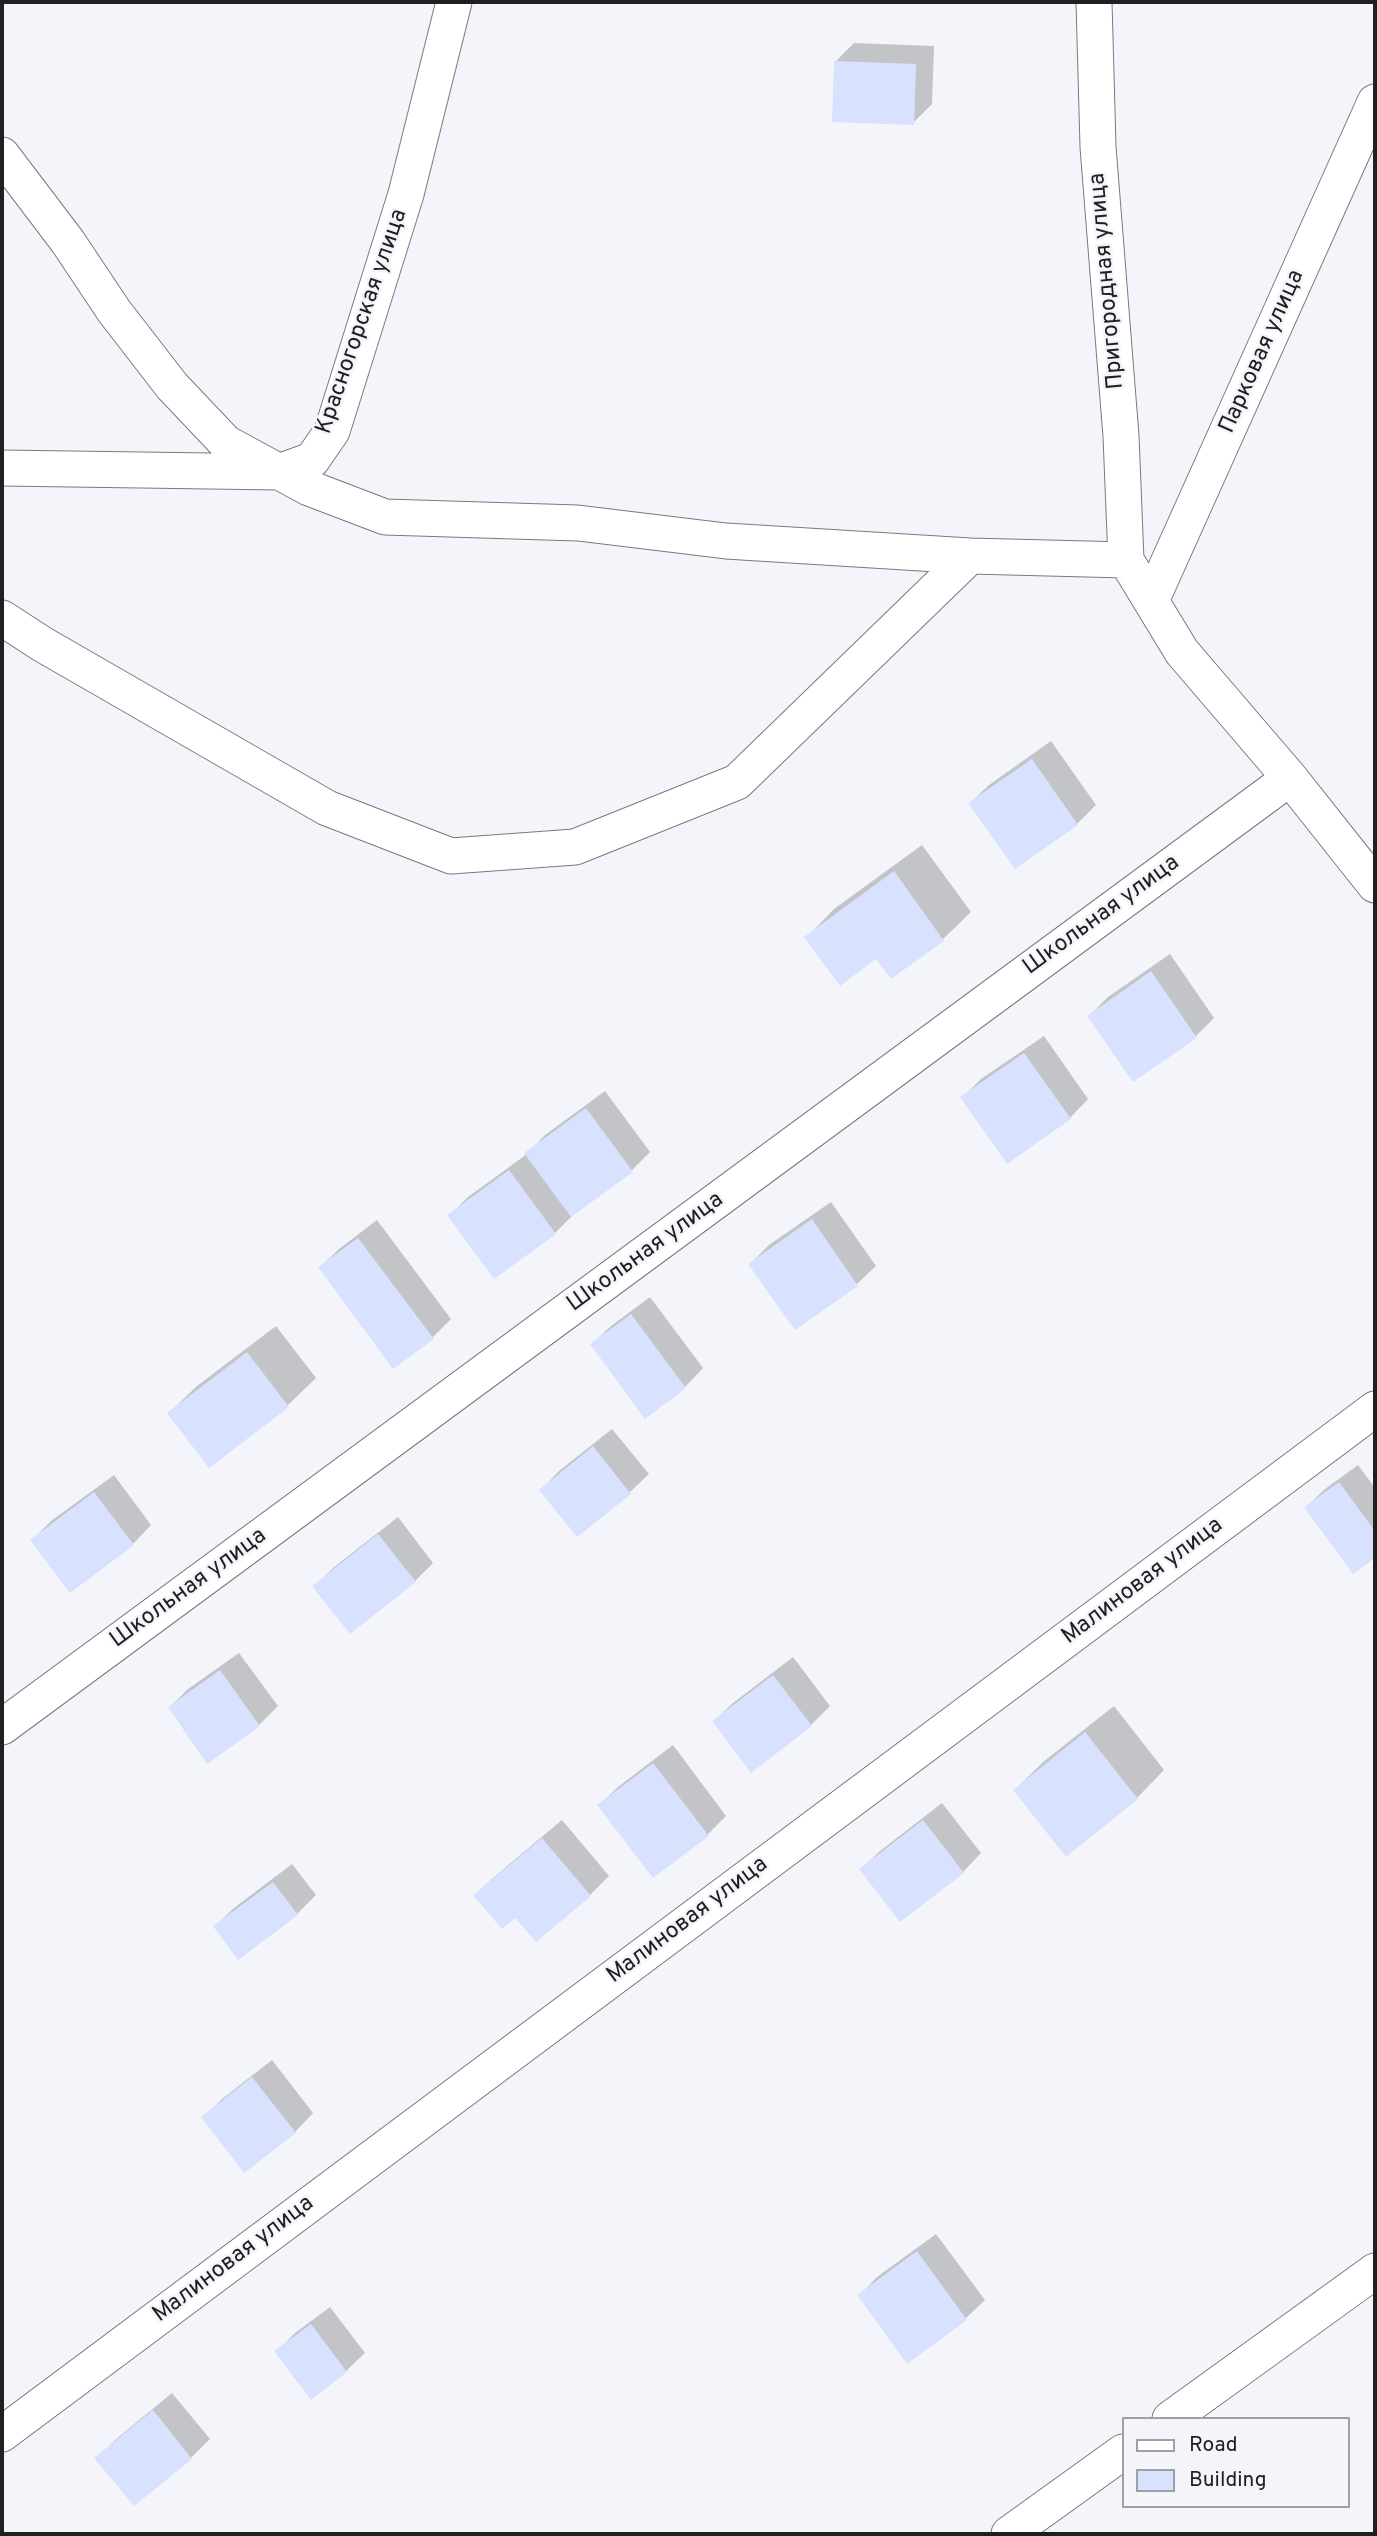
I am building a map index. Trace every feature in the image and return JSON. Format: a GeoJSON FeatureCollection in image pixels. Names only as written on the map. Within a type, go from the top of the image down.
{"type":"FeatureCollection","features":[{"type":"Feature","properties":{"kind":"street","name":"Красногорская улица"},"geometry":{"type":"LineString","coordinates":[[2,468],[279,472],[312,460],[332,431],[406,194],[454,2]]}},
{"type":"Feature","properties":{"kind":"street","name":"Пригородная улица"},"geometry":{"type":"LineString","coordinates":[[1094,2],[1098,146],[1121,436],[1126,560]]}},
{"type":"Feature","properties":{"kind":"street","name":"Парковая улица"},"geometry":{"type":"LineString","coordinates":[[1151,601],[1375,102]]}},
{"type":"Feature","properties":{"kind":"street"},"geometry":{"type":"LineString","coordinates":[[2,155],[68,242],[114,312],[172,386],[226,443],[309,488],[386,517],[578,523],[726,541],[970,556],[1126,560],[1182,652],[1290,778],[1375,885]]}},
{"type":"Feature","properties":{"kind":"street"},"geometry":{"type":"LineString","coordinates":[[2,618],[327,808],[451,856],[575,847],[737,782],[970,556]]}},
{"type":"Feature","properties":{"kind":"street","name":"Школьная улица"},"geometry":{"type":"LineString","coordinates":[[2,1727],[1290,778]]}},
{"type":"Feature","properties":{"kind":"street","name":"Малиновая улица"},"geometry":{"type":"LineString","coordinates":[[2,2434],[1375,1409]]}},
{"type":"Feature","properties":{"kind":"street"},"geometry":{"type":"LineString","coordinates":[[1173,2417],[1375,2271]]}},
{"type":"Feature","properties":{"kind":"street"},"geometry":{"type":"LineString","coordinates":[[1009,2534],[1122,2453]]}},
{"type":"Feature","properties":{"kind":"building"},"geometry":{"type":"Polygon","coordinates":[[[834,61],[916,64],[914,125],[832,122],[834,61]]]}},
{"type":"Feature","properties":{"kind":"building"},"geometry":{"type":"Polygon","coordinates":[[[1032,759],[1078,825],[1015,869],[968,803],[1032,759]]]}},
{"type":"Feature","properties":{"kind":"building"},"geometry":{"type":"Polygon","coordinates":[[[894,871],[944,941],[891,979],[876,959],[840,986],[804,937],[894,871]]]}},
{"type":"Feature","properties":{"kind":"building"},"geometry":{"type":"Polygon","coordinates":[[[1151,971],[1197,1038],[1133,1082],[1087,1016],[1151,971]]]}},
{"type":"Feature","properties":{"kind":"building"},"geometry":{"type":"Polygon","coordinates":[[[1024,1053],[1071,1119],[1007,1164],[960,1097],[1024,1053]]]}},
{"type":"Feature","properties":{"kind":"building"},"geometry":{"type":"Polygon","coordinates":[[[586,1108],[633,1172],[571,1217],[524,1153],[586,1108]]]}},
{"type":"Feature","properties":{"kind":"building"},"geometry":{"type":"Polygon","coordinates":[[[509,1170],[556,1234],[494,1279],[447,1215],[509,1170]]]}},
{"type":"Feature","properties":{"kind":"building"},"geometry":{"type":"Polygon","coordinates":[[[812,1219],[858,1286],[795,1330],[748,1264],[812,1219]]]}},
{"type":"Feature","properties":{"kind":"building"},"geometry":{"type":"Polygon","coordinates":[[[358,1238],[434,1339],[393,1369],[318,1267],[358,1238]]]}},
{"type":"Feature","properties":{"kind":"building"},"geometry":{"type":"Polygon","coordinates":[[[631,1314],[686,1388],[645,1419],[590,1344],[631,1314]]]}},
{"type":"Feature","properties":{"kind":"building"},"geometry":{"type":"Polygon","coordinates":[[[247,1352],[289,1407],[209,1468],[167,1413],[247,1352]]]}},
{"type":"Feature","properties":{"kind":"building"},"geometry":{"type":"Polygon","coordinates":[[[593,1446],[631,1494],[577,1537],[539,1490],[593,1446]]]}},
{"type":"Feature","properties":{"kind":"building"},"geometry":{"type":"Polygon","coordinates":[[[1339,1482],[1375,1531],[1375,1558],[1353,1574],[1304,1507],[1339,1482]]]}},
{"type":"Feature","properties":{"kind":"building"},"geometry":{"type":"Polygon","coordinates":[[[94,1492],[134,1545],[70,1593],[30,1540],[94,1492]]]}},
{"type":"Feature","properties":{"kind":"building"},"geometry":{"type":"Polygon","coordinates":[[[378,1534],[416,1582],[350,1634],[312,1586],[378,1534]]]}},
{"type":"Feature","properties":{"kind":"building"},"geometry":{"type":"Polygon","coordinates":[[[220,1670],[260,1726],[207,1764],[168,1707],[220,1670]]]}},
{"type":"Feature","properties":{"kind":"building"},"geometry":{"type":"Polygon","coordinates":[[[773,1675],[812,1726],[751,1773],[712,1721],[773,1675]]]}},
{"type":"Feature","properties":{"kind":"building"},"geometry":{"type":"Polygon","coordinates":[[[1085,1732],[1138,1799],[1066,1857],[1013,1790],[1085,1732]]]}},
{"type":"Feature","properties":{"kind":"building"},"geometry":{"type":"Polygon","coordinates":[[[653,1763],[709,1836],[653,1878],[597,1805],[653,1763]]]}},
{"type":"Feature","properties":{"kind":"building"},"geometry":{"type":"Polygon","coordinates":[[[923,1820],[964,1873],[900,1922],[859,1869],[923,1820]]]}},
{"type":"Feature","properties":{"kind":"building"},"geometry":{"type":"Polygon","coordinates":[[[542,1838],[591,1896],[536,1942],[515,1918],[502,1929],[473,1895],[542,1838]]]}},
{"type":"Feature","properties":{"kind":"building"},"geometry":{"type":"Polygon","coordinates":[[[273,1882],[298,1915],[238,1960],[213,1926],[273,1882]]]}},
{"type":"Feature","properties":{"kind":"building"},"geometry":{"type":"Polygon","coordinates":[[[252,2077],[296,2133],[244,2173],[201,2117],[252,2077]]]}},
{"type":"Feature","properties":{"kind":"building"},"geometry":{"type":"Polygon","coordinates":[[[917,2251],[967,2320],[907,2364],[857,2295],[917,2251]]]}},
{"type":"Feature","properties":{"kind":"building"},"geometry":{"type":"Polygon","coordinates":[[[311,2324],[347,2372],[311,2400],[274,2351],[311,2324]]]}},
{"type":"Feature","properties":{"kind":"building"},"geometry":{"type":"Polygon","coordinates":[[[153,2410],[192,2459],[134,2506],[94,2458],[153,2410]]]}}]}
